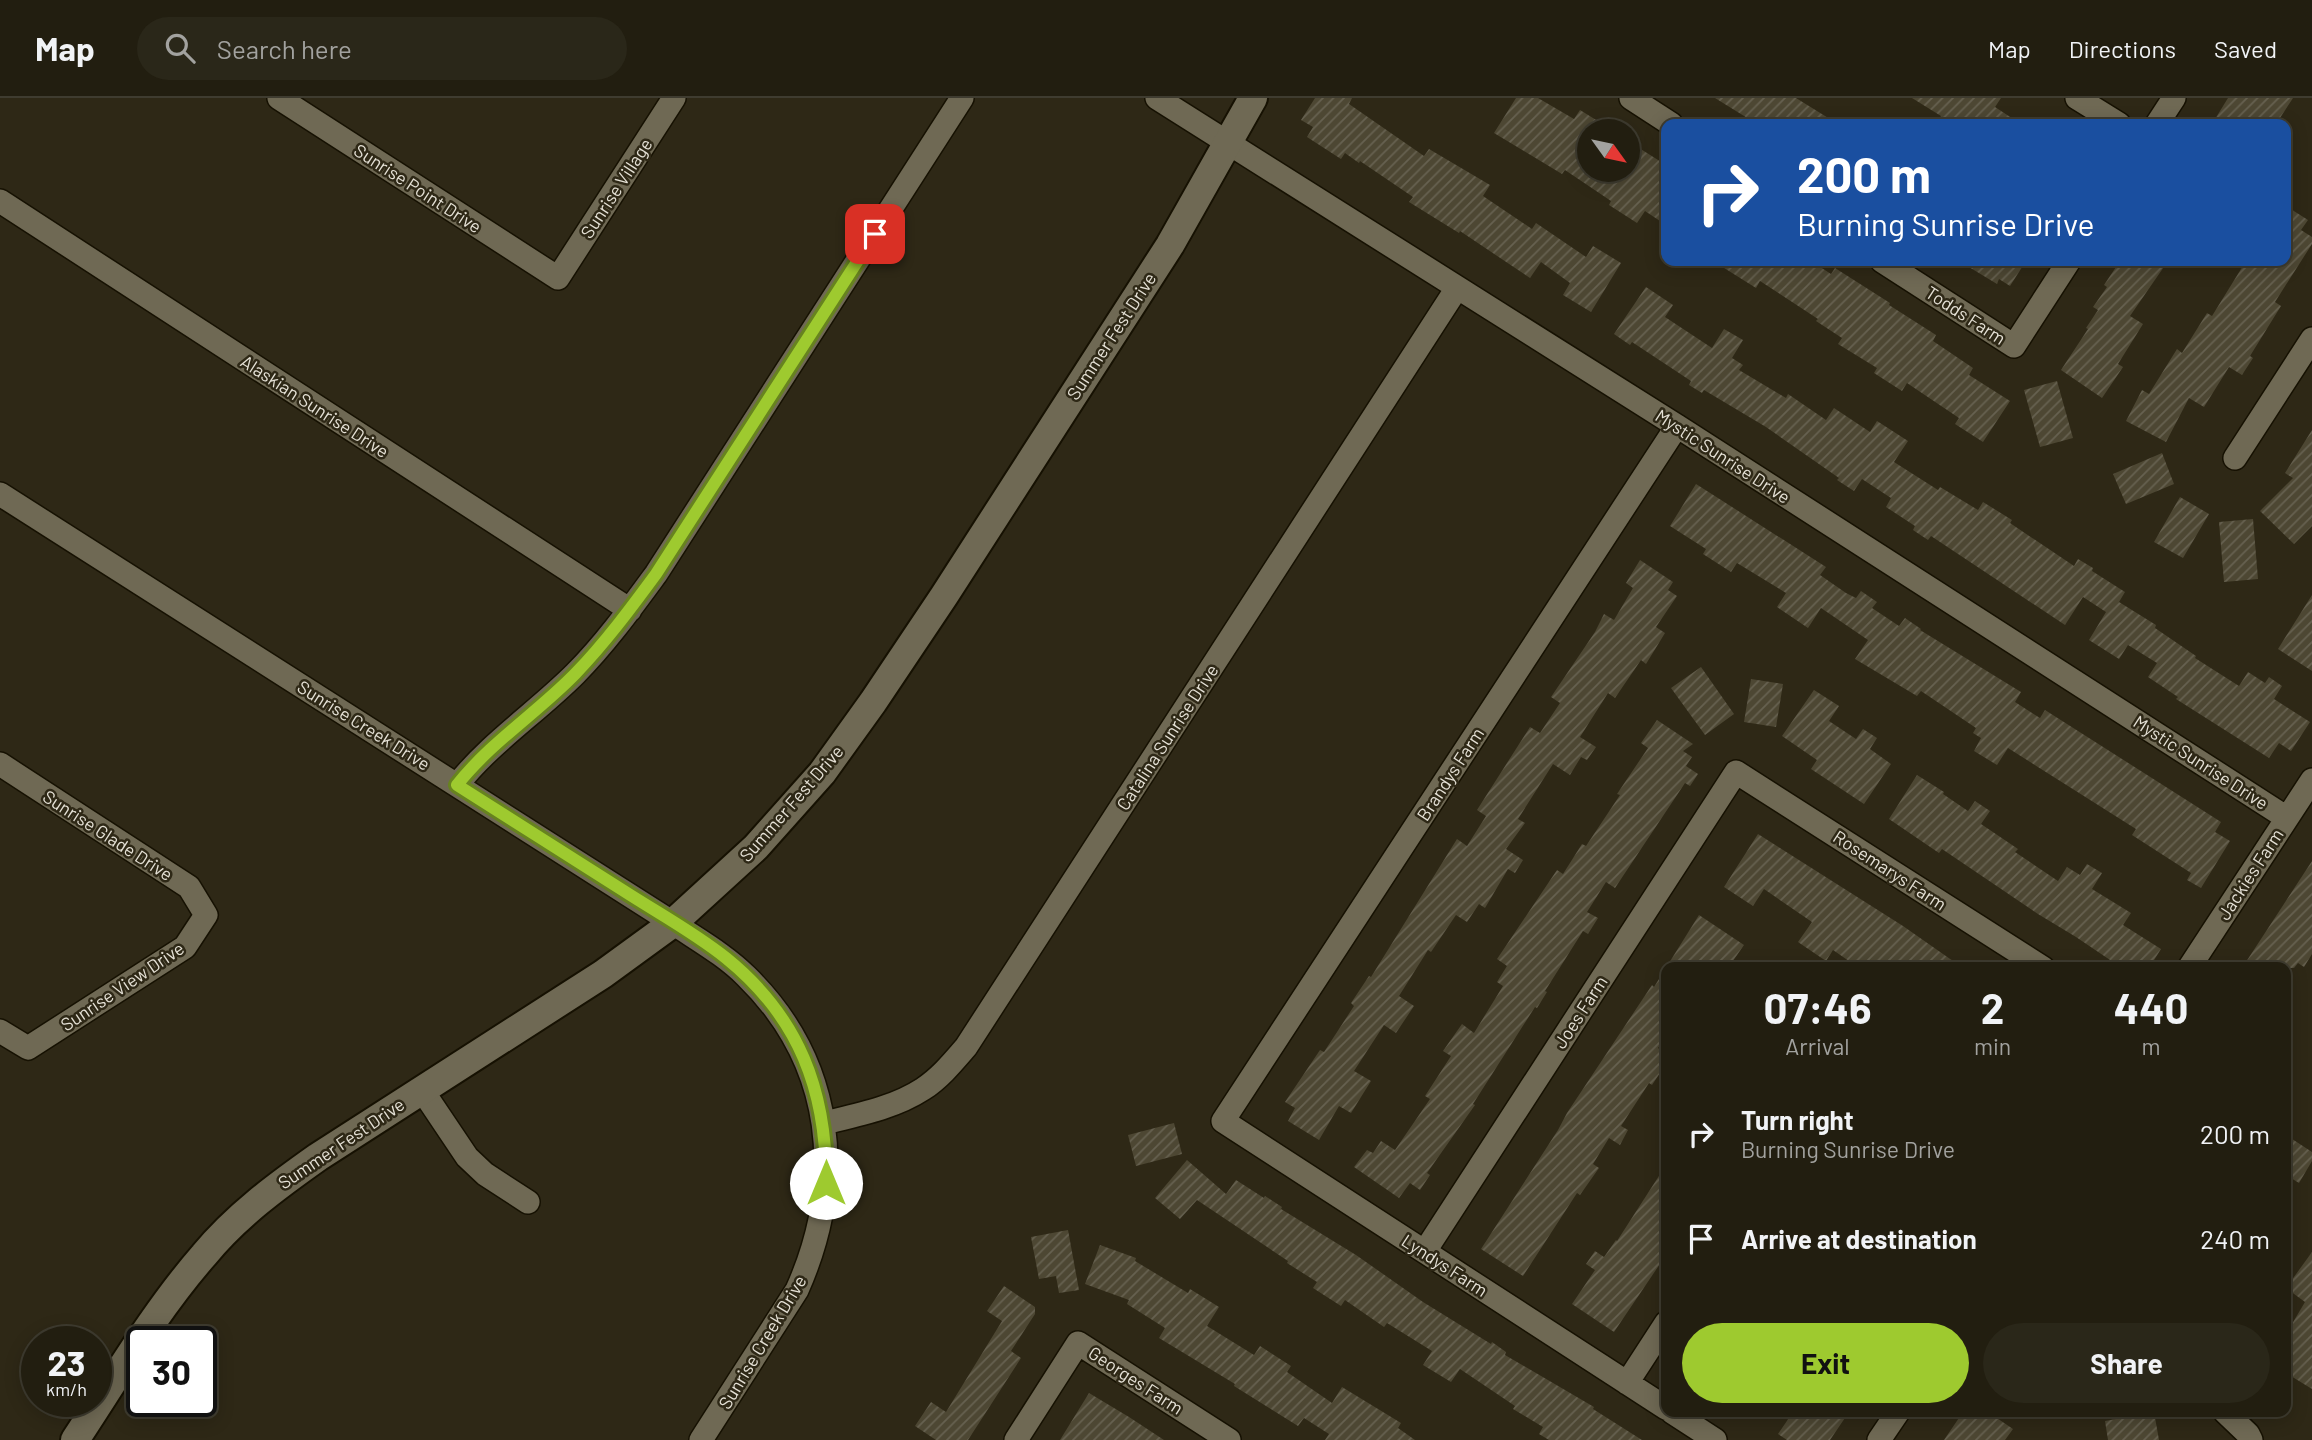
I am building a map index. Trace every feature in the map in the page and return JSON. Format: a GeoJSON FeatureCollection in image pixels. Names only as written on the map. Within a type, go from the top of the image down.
{"type":"FeatureCollection","features":[{"type":"Feature","properties":{"kind":"street","name":"Sunrise Point Drive"},"geometry":{"type":"LineString","coordinates":[[279,98],[558,278]]}},
{"type":"Feature","properties":{"kind":"street","name":"Sunrise Village"},"geometry":{"type":"LineString","coordinates":[[558,278],[674,98]]}},
{"type":"Feature","properties":{"kind":"street"},"geometry":{"type":"LineString","coordinates":[[457,785],[490,747],[575,674],[629,610],[663,562],[962,98]]}},
{"type":"Feature","properties":{"kind":"street","name":"Mystic Sunrise Drive"},"geometry":{"type":"LineString","coordinates":[[1157,98],[1677,426],[2287,818]]}},
{"type":"Feature","properties":{"kind":"street","name":"Summer Fest Drive"},"geometry":{"type":"LineString","coordinates":[[75,1440],[173,1294],[222,1236],[272,1189],[603,974],[673,923],[764,838],[822,773],[873,702],[1170,245],[1253,98]]}},
{"type":"Feature","properties":{"kind":"street"},"geometry":{"type":"LineString","coordinates":[[1631,98],[1663,119]]}},
{"type":"Feature","properties":{"kind":"street"},"geometry":{"type":"LineString","coordinates":[[2077,98],[2111,119]]}},
{"type":"Feature","properties":{"kind":"street"},"geometry":{"type":"LineString","coordinates":[[2160,119],[2174,98]]}},
{"type":"Feature","properties":{"kind":"street","name":"Alaskian Sunrise Drive"},"geometry":{"type":"LineString","coordinates":[[0,201],[629,610]]}},
{"type":"Feature","properties":{"kind":"street","name":"Todds Farm"},"geometry":{"type":"LineString","coordinates":[[1890,266],[2014,346],[2066,266]]}},
{"type":"Feature","properties":{"kind":"street","name":"Catalina Sunrise Drive"},"geometry":{"type":"LineString","coordinates":[[824,1124],[870,1112],[923,1089],[946,1070],[966,1047],[1457,288]]}},
{"type":"Feature","properties":{"kind":"street"},"geometry":{"type":"LineString","coordinates":[[2235,458],[2312,339]]}},
{"type":"Feature","properties":{"kind":"street","name":"Brandys Farm"},"geometry":{"type":"LineString","coordinates":[[1223,1121],[1677,426]]}},
{"type":"Feature","properties":{"kind":"street","name":"Sunrise Creek Drive"},"geometry":{"type":"LineString","coordinates":[[0,494],[673,923],[724,957],[765,996],[800,1049],[811,1075],[824,1124],[827,1155],[825,1197],[817,1238],[797,1290],[701,1440]]}},
{"type":"Feature","properties":{"kind":"street","name":"Sunrise Glade Drive"},"geometry":{"type":"LineString","coordinates":[[0,764],[189,887],[206,915]]}},
{"type":"Feature","properties":{"kind":"street","name":"Rosemarys Farm"},"geometry":{"type":"LineString","coordinates":[[1736,772],[2034,962]]}},
{"type":"Feature","properties":{"kind":"street","name":"Joes Farm"},"geometry":{"type":"LineString","coordinates":[[1424,1251],[1736,772]]}},
{"type":"Feature","properties":{"kind":"street","name":"Jackies Farm"},"geometry":{"type":"LineString","coordinates":[[2193,962],[2312,780]]}},
{"type":"Feature","properties":{"kind":"street","name":"Sunrise View Drive"},"geometry":{"type":"LineString","coordinates":[[0,1031],[28,1048],[185,947],[206,915]]}},
{"type":"Feature","properties":{"kind":"street"},"geometry":{"type":"LineString","coordinates":[[422,1090],[467,1157],[485,1174],[528,1202]]}},
{"type":"Feature","properties":{"kind":"street","name":"Lyndys Farm"},"geometry":{"type":"LineString","coordinates":[[1223,1121],[1661,1405]]}},
{"type":"Feature","properties":{"kind":"street"},"geometry":{"type":"LineString","coordinates":[[1627,1383],[1661,1331]]}},
{"type":"Feature","properties":{"kind":"street","name":"Georges Farm"},"geometry":{"type":"LineString","coordinates":[[1016,1440],[1078,1343],[1229,1440]]}},
{"type":"Feature","properties":{"kind":"street"},"geometry":{"type":"LineString","coordinates":[[1680,1417],[1715,1440]]}},
{"type":"Feature","properties":{"kind":"street"},"geometry":{"type":"LineString","coordinates":[[1879,1440],[1895,1417]]}},
{"type":"Feature","properties":{"kind":"street"},"geometry":{"type":"LineString","coordinates":[[2230,1417],[2251,1440]]}},
{"type":"Feature","properties":{"kind":"building"},"geometry":{"type":"Polygon","coordinates":[[[1315,98],[1352,98],[1349,104],[1424,156],[1429,149],[1490,185],[1483,196],[1532,229],[1536,223],[1586,257],[1593,246],[1621,263],[1591,312],[1563,295],[1570,283],[1541,262],[1530,278],[1460,231],[1459,233],[1409,202],[1413,197],[1360,161],[1359,163],[1345,153],[1341,159],[1307,137],[1313,127],[1301,120],[1315,98]]]}},
{"type":"Feature","properties":{"kind":"building"},"geometry":{"type":"Polygon","coordinates":[[[1516,98],[1538,98],[1574,119],[1580,110],[1595,119],[1577,119],[1577,178],[1565,170],[1562,174],[1494,133],[1516,98]]]}},
{"type":"Feature","properties":{"kind":"building"},"geometry":{"type":"Polygon","coordinates":[[[1715,98],[1796,98],[1830,119],[1749,119],[1715,98]]]}},
{"type":"Feature","properties":{"kind":"building"},"geometry":{"type":"Polygon","coordinates":[[[1912,98],[2001,98],[1995,107],[2013,119],[1939,119],[1941,116],[1912,98]]]}},
{"type":"Feature","properties":{"kind":"building"},"geometry":{"type":"Polygon","coordinates":[[[2228,98],[2293,98],[2279,119],[2215,119],[2228,98]]]}},
{"type":"Feature","properties":{"kind":"building"},"geometry":{"type":"Polygon","coordinates":[[[1640,149],[1661,162],[1661,222],[1645,211],[1637,223],[1609,205],[1611,201],[1583,182],[1640,182],[1640,149]]]}},
{"type":"Feature","properties":{"kind":"building"},"geometry":{"type":"Polygon","coordinates":[[[2291,209],[2308,220],[2301,230],[2312,237],[2312,244],[2275,302],[2281,306],[2250,356],[2253,358],[2242,375],[2229,367],[2204,407],[2189,398],[2166,442],[2126,421],[2142,390],[2149,394],[2177,349],[2182,353],[2207,313],[2212,316],[2243,266],[2291,266],[2291,209]]]}},
{"type":"Feature","properties":{"kind":"building"},"geometry":{"type":"Polygon","coordinates":[[[1721,266],[1819,266],[1831,274],[1835,268],[1936,335],[1933,341],[1973,368],[1969,375],[2010,401],[1983,442],[1955,424],[1959,418],[1907,383],[1902,391],[1874,373],[1877,368],[1838,344],[1842,338],[1816,321],[1818,319],[1760,281],[1756,288],[1721,266]]]}},
{"type":"Feature","properties":{"kind":"building"},"geometry":{"type":"Polygon","coordinates":[[[1967,266],[2023,266],[2010,286],[1999,279],[1997,284],[1967,266]]]}},
{"type":"Feature","properties":{"kind":"building"},"geometry":{"type":"Polygon","coordinates":[[[2117,266],[2165,266],[2130,316],[2143,324],[2118,364],[2123,367],[2102,398],[2061,370],[2098,310],[2093,307],[2107,287],[2104,285],[2117,266]]]}},
{"type":"Feature","properties":{"kind":"building"},"geometry":{"type":"Polygon","coordinates":[[[1646,287],[1673,305],[1665,317],[1712,348],[1724,329],[1743,340],[1732,358],[1743,365],[1739,370],[1786,398],[1788,394],[1826,420],[1834,408],[1870,432],[1877,421],[1908,441],[1894,462],[1938,490],[1940,487],[1978,510],[1983,502],[2074,566],[2078,559],[2093,568],[2092,571],[2125,592],[2119,602],[2156,625],[2155,628],[2196,656],[2195,658],[2239,686],[2248,672],[2265,683],[2269,677],[2282,686],[2274,699],[2310,722],[2291,751],[2279,743],[2269,758],[2176,699],[2178,697],[2148,677],[2157,663],[2128,645],[2119,659],[2089,640],[2106,612],[2083,597],[2065,625],[1931,536],[1928,540],[1913,530],[1915,526],[1886,507],[1891,498],[1862,479],[1854,491],[1766,427],[1704,390],[1702,393],[1689,385],[1691,381],[1632,342],[1630,345],[1614,334],[1646,287]]]}},
{"type":"Feature","properties":{"kind":"building"},"geometry":{"type":"Polygon","coordinates":[[[2057,381],[2073,438],[2040,447],[2024,390],[2057,381]]]}},
{"type":"Feature","properties":{"kind":"building"},"geometry":{"type":"Polygon","coordinates":[[[2312,430],[2312,526],[2294,544],[2260,511],[2293,478],[2285,473],[2312,430]]]}},
{"type":"Feature","properties":{"kind":"building"},"geometry":{"type":"Polygon","coordinates":[[[2162,453],[2174,484],[2126,504],[2113,474],[2162,453]]]}},
{"type":"Feature","properties":{"kind":"building"},"geometry":{"type":"Polygon","coordinates":[[[1696,484],[1826,567],[1820,575],[1846,593],[1856,598],[1861,591],[1877,602],[1872,608],[1899,626],[1905,618],[2021,692],[2015,702],[2040,718],[2045,710],[2221,822],[2215,832],[2230,841],[2201,888],[2187,880],[2191,873],[2132,835],[2136,829],[2008,748],[1997,765],[1974,751],[1981,738],[1973,733],[1976,728],[1921,691],[1917,696],[1855,659],[1868,640],[1821,608],[1808,628],[1777,607],[1786,593],[1737,563],[1731,572],[1703,554],[1706,549],[1670,526],[1696,484]]]}},
{"type":"Feature","properties":{"kind":"building"},"geometry":{"type":"Polygon","coordinates":[[[2180,497],[2209,514],[2183,558],[2154,542],[2180,497]]]}},
{"type":"Feature","properties":{"kind":"building"},"geometry":{"type":"Polygon","coordinates":[[[2253,519],[2258,579],[2224,582],[2219,522],[2253,519]]]}},
{"type":"Feature","properties":{"kind":"building"},"geometry":{"type":"Polygon","coordinates":[[[1640,560],[1673,582],[1668,590],[1677,596],[1656,627],[1665,633],[1646,664],[1641,660],[1615,698],[1608,693],[1580,737],[1596,747],[1587,760],[1581,757],[1570,775],[1553,764],[1518,819],[1525,823],[1506,849],[1523,860],[1515,873],[1508,869],[1485,908],[1479,904],[1467,922],[1456,915],[1431,952],[1428,950],[1399,996],[1414,1006],[1396,1033],[1384,1025],[1354,1071],[1371,1081],[1351,1113],[1339,1106],[1319,1140],[1288,1121],[1295,1108],[1285,1102],[1320,1050],[1324,1052],[1354,1006],[1351,1003],[1369,976],[1371,977],[1457,839],[1467,846],[1486,816],[1477,810],[1530,727],[1540,733],[1560,703],[1551,697],[1595,632],[1604,614],[1614,620],[1633,588],[1626,583],[1640,560]]]}},
{"type":"Feature","properties":{"kind":"building"},"geometry":{"type":"Polygon","coordinates":[[[2312,595],[2312,671],[2278,649],[2312,595]]]}},
{"type":"Feature","properties":{"kind":"building"},"geometry":{"type":"Polygon","coordinates":[[[1701,667],[1734,714],[1705,735],[1671,688],[1701,667]]]}},
{"type":"Feature","properties":{"kind":"building"},"geometry":{"type":"Polygon","coordinates":[[[1751,679],[1783,684],[1776,727],[1744,722],[1751,679]]]}},
{"type":"Feature","properties":{"kind":"building"},"geometry":{"type":"Polygon","coordinates":[[[1814,690],[1839,706],[1829,721],[1856,739],[1863,729],[1877,738],[1870,749],[1891,764],[1864,804],[1811,769],[1817,760],[1782,736],[1814,690]]]}},
{"type":"Feature","properties":{"kind":"building"},"geometry":{"type":"Polygon","coordinates":[[[1657,720],[1693,744],[1683,751],[1692,757],[1686,766],[1698,774],[1690,786],[1685,783],[1615,888],[1606,882],[1587,912],[1598,918],[1588,934],[1583,931],[1537,1008],[1535,1007],[1473,1104],[1475,1105],[1427,1173],[1430,1175],[1420,1190],[1410,1183],[1399,1198],[1354,1167],[1367,1150],[1373,1153],[1381,1141],[1395,1150],[1430,1099],[1425,1096],[1451,1056],[1443,1051],[1462,1024],[1474,1033],[1503,986],[1497,982],[1507,966],[1497,959],[1557,870],[1563,874],[1582,844],[1586,846],[1648,748],[1641,743],[1657,720]]]}},
{"type":"Feature","properties":{"kind":"building"},"geometry":{"type":"Polygon","coordinates":[[[1917,775],[1968,811],[1975,801],[1990,811],[1981,824],[2018,849],[2015,852],[2058,881],[2067,867],[2080,875],[2087,864],[2102,873],[2092,889],[2131,913],[2123,925],[2161,949],[2153,962],[2113,962],[1942,849],[1939,853],[1889,819],[1917,775]]]}},
{"type":"Feature","properties":{"kind":"building"},"geometry":{"type":"Polygon","coordinates":[[[1758,834],[1954,962],[1850,962],[1833,950],[1826,961],[1798,942],[1812,922],[1764,889],[1753,906],[1724,887],[1758,834]]]}},
{"type":"Feature","properties":{"kind":"building"},"geometry":{"type":"Polygon","coordinates":[[[2312,861],[2312,954],[2304,967],[2298,963],[2291,968],[2291,962],[2246,962],[2312,861]]]}},
{"type":"Feature","properties":{"kind":"building"},"geometry":{"type":"Polygon","coordinates":[[[1699,915],[1744,945],[1732,962],[1670,962],[1699,915]]]}},
{"type":"Feature","properties":{"kind":"building"},"geometry":{"type":"Polygon","coordinates":[[[1661,976],[1661,1043],[1658,1048],[1661,1050],[1661,1072],[1652,1085],[1649,1083],[1621,1126],[1628,1130],[1620,1145],[1609,1138],[1593,1164],[1599,1168],[1580,1195],[1577,1193],[1523,1276],[1481,1249],[1567,1113],[1652,985],[1654,987],[1661,976]]]}},
{"type":"Feature","properties":{"kind":"building"},"geometry":{"type":"Polygon","coordinates":[[[1174,1123],[1182,1154],[1136,1166],[1128,1135],[1174,1123]]]}},
{"type":"Feature","properties":{"kind":"building"},"geometry":{"type":"Polygon","coordinates":[[[2291,1138],[2312,1152],[2312,1161],[2299,1183],[2291,1178],[2291,1138]]]}},
{"type":"Feature","properties":{"kind":"building"},"geometry":{"type":"Polygon","coordinates":[[[1187,1160],[1226,1194],[1236,1180],[1264,1198],[1265,1196],[1423,1302],[1491,1344],[1492,1342],[1506,1352],[1505,1355],[1594,1407],[1593,1409],[1642,1440],[1549,1440],[1539,1434],[1543,1427],[1513,1409],[1515,1406],[1460,1369],[1451,1382],[1423,1365],[1432,1351],[1387,1323],[1384,1327],[1345,1300],[1341,1306],[1313,1288],[1317,1282],[1197,1200],[1180,1219],[1155,1198],[1187,1160]]]}},
{"type":"Feature","properties":{"kind":"building"},"geometry":{"type":"Polygon","coordinates":[[[1661,1173],[1661,1262],[1614,1332],[1572,1304],[1595,1270],[1586,1264],[1595,1251],[1604,1257],[1661,1173]]]}},
{"type":"Feature","properties":{"kind":"building"},"geometry":{"type":"Polygon","coordinates":[[[1068,1230],[1079,1290],[1059,1293],[1056,1276],[1039,1279],[1031,1237],[1068,1230]]]}},
{"type":"Feature","properties":{"kind":"building"},"geometry":{"type":"Polygon","coordinates":[[[1100,1245],[1136,1258],[1135,1261],[1188,1293],[1190,1289],[1219,1307],[1207,1326],[1254,1355],[1260,1346],[1291,1366],[1287,1372],[1332,1403],[1342,1387],[1401,1423],[1398,1428],[1415,1440],[1325,1440],[1329,1434],[1304,1418],[1298,1426],[1159,1338],[1165,1328],[1127,1304],[1129,1300],[1085,1284],[1100,1245]]]}},
{"type":"Feature","properties":{"kind":"building"},"geometry":{"type":"Polygon","coordinates":[[[2312,1252],[2312,1389],[2291,1376],[2291,1326],[2305,1302],[2291,1292],[2291,1281],[2312,1252]]]}},
{"type":"Feature","properties":{"kind":"building"},"geometry":{"type":"Polygon","coordinates":[[[1004,1286],[1035,1307],[1035,1314],[1011,1351],[1021,1358],[968,1440],[936,1440],[915,1426],[931,1402],[946,1412],[1002,1321],[987,1311],[1004,1286]]]}},
{"type":"Feature","properties":{"kind":"building"},"geometry":{"type":"Polygon","coordinates":[[[1089,1393],[1129,1417],[1164,1440],[1060,1440],[1089,1393]]]}},
{"type":"Feature","properties":{"kind":"building"},"geometry":{"type":"Polygon","coordinates":[[[1790,1417],[1846,1417],[1830,1440],[1787,1440],[1778,1434],[1790,1417]]]}},
{"type":"Feature","properties":{"kind":"building"},"geometry":{"type":"Polygon","coordinates":[[[1960,1417],[1995,1417],[2013,1429],[2005,1440],[1944,1440],[1960,1417]]]}},
{"type":"Feature","properties":{"kind":"building"},"geometry":{"type":"Polygon","coordinates":[[[2127,1417],[2155,1417],[2159,1440],[2108,1440],[2105,1421],[2127,1417]]]}},
{"type":"Feature","properties":{"kind":"route"},"geometry":{"type":"LineString","coordinates":[[826,1183],[824,1124],[811,1075],[786,1025],[746,975],[673,923],[457,785],[490,747],[575,674],[629,610],[656,574],[875,234]]}}]}
